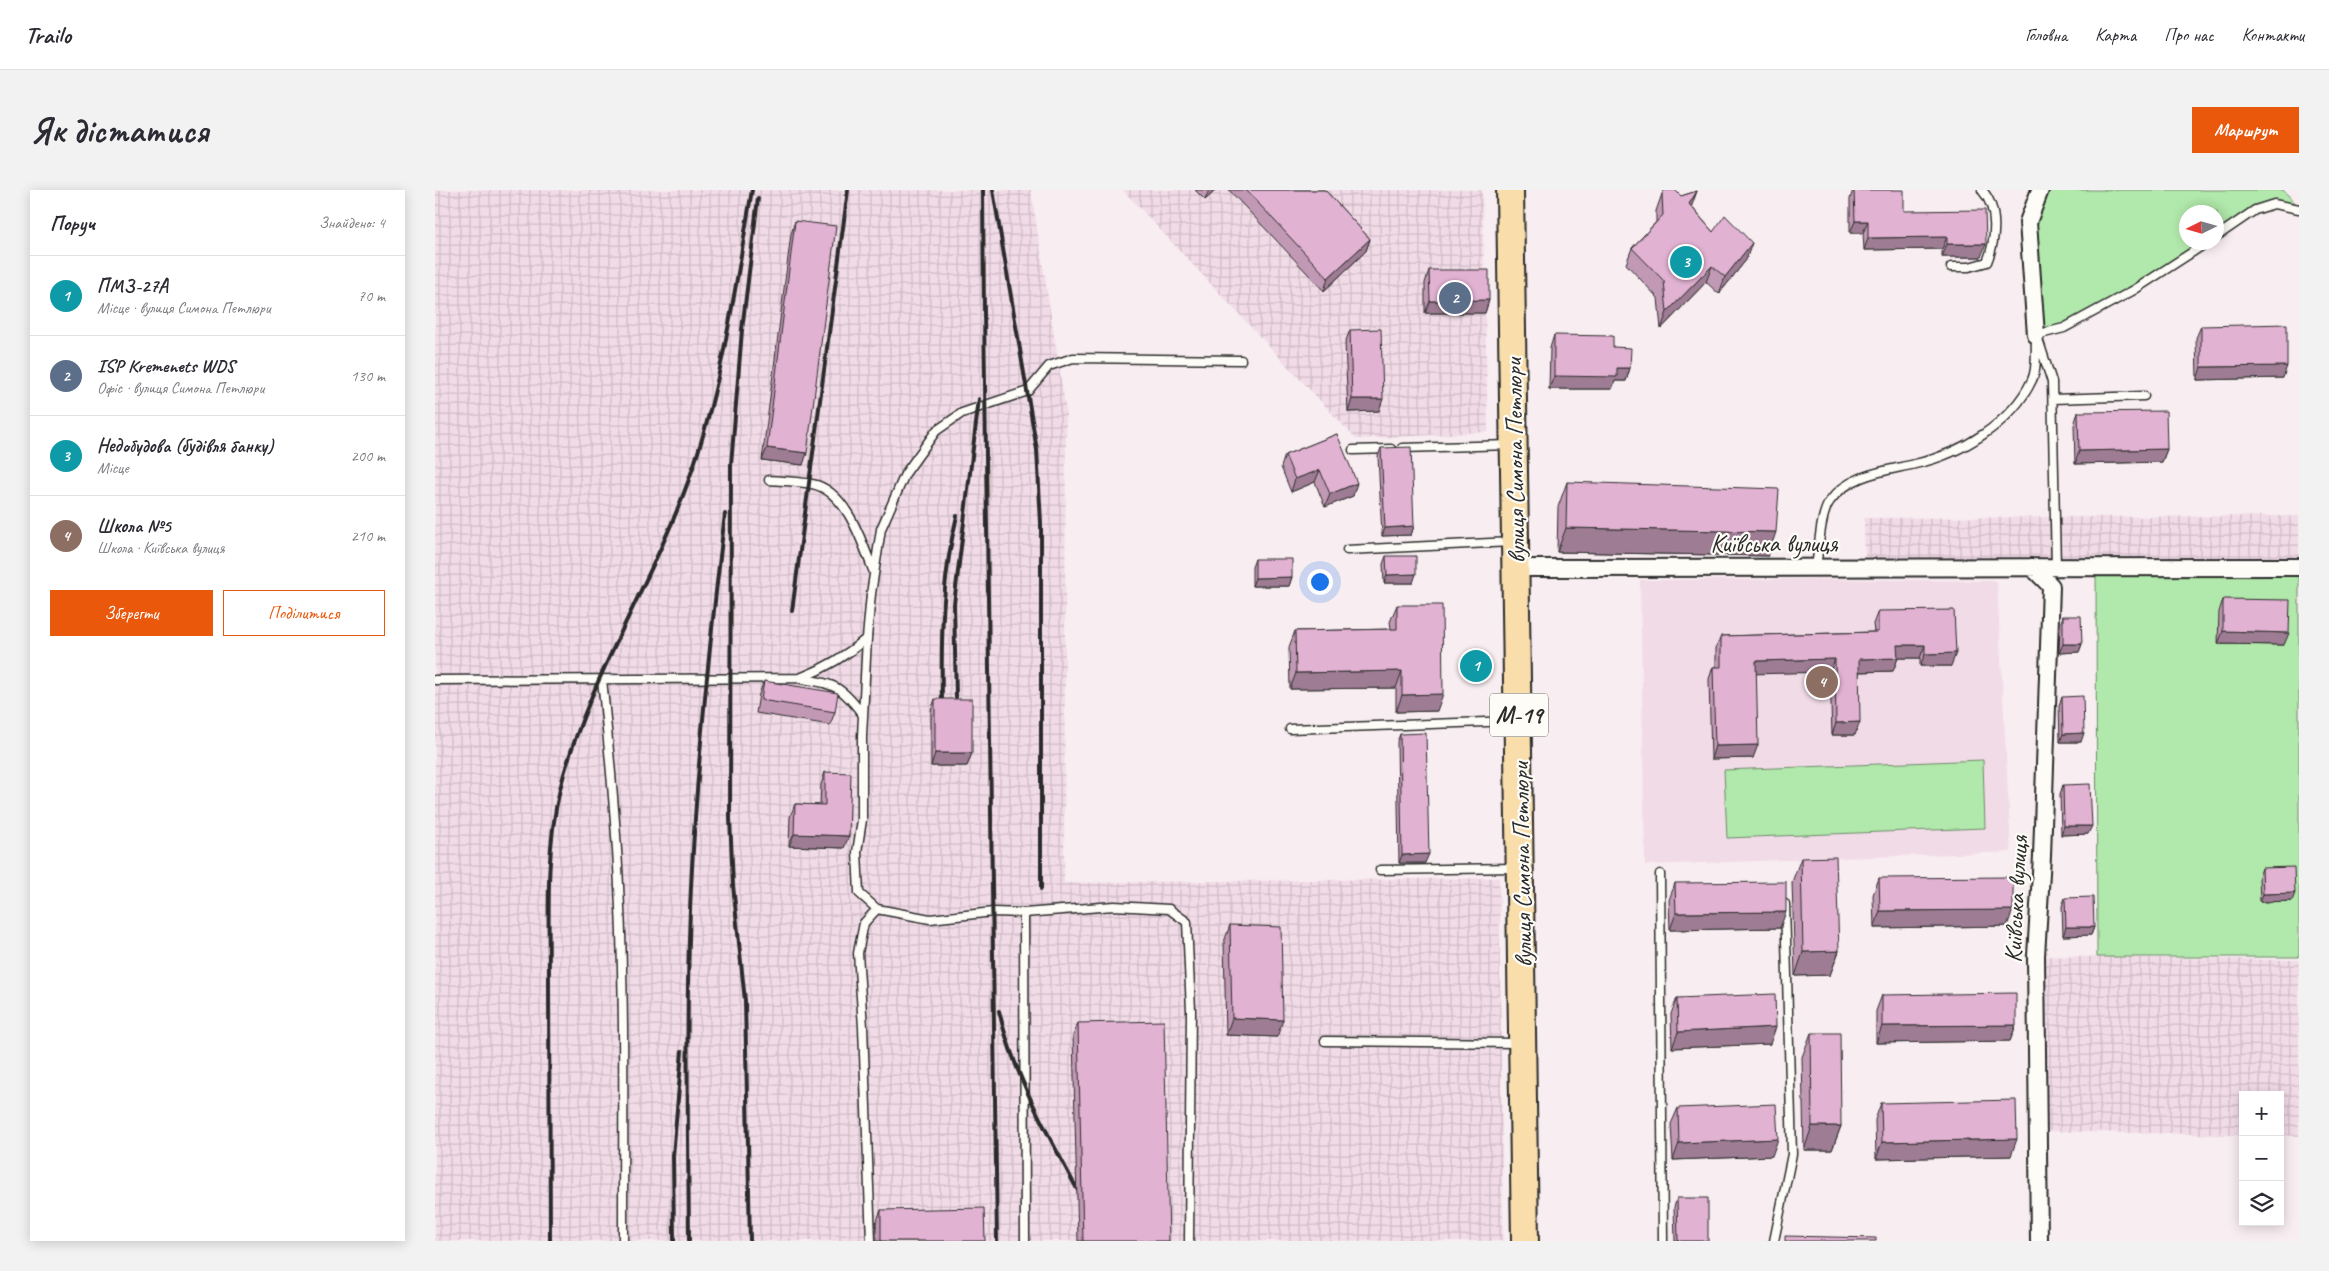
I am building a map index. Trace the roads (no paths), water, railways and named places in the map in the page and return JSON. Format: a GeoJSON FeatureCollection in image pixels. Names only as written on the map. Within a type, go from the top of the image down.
{"type":"FeatureCollection","features":[{"type":"Feature","properties":{"kind":"highway","name":"вулиця Симона Петлюри"},"geometry":{"type":"LineString","coordinates":[[1510,190],[1513,445],[1517,568],[1525,1241]]}},
{"type":"Feature","properties":{"kind":"street"},"geometry":{"type":"LineString","coordinates":[[2036,335],[2029,222],[2040,190]]}},
{"type":"Feature","properties":{"kind":"street","name":"Київська вулиця"},"geometry":{"type":"LineString","coordinates":[[2032,567],[2051,586],[2042,856],[2036,956],[2039,1241]]}},
{"type":"Feature","properties":{"kind":"street","name":"Київська вулиця"},"geometry":{"type":"LineString","coordinates":[[1517,568],[2299,567]]}},
{"type":"Feature","properties":{"kind":"lane"},"geometry":{"type":"LineString","coordinates":[[1951,267],[1969,267],[1987,262],[1993,248],[1993,214],[1990,198],[1982,190]]}},
{"type":"Feature","properties":{"kind":"lane"},"geometry":{"type":"LineString","coordinates":[[2224,231],[2255,210],[2274,204],[2299,209]]}},
{"type":"Feature","properties":{"kind":"lane"},"geometry":{"type":"LineString","coordinates":[[2036,335],[2064,328],[2135,290],[2196,250]]}},
{"type":"Feature","properties":{"kind":"lane"},"geometry":{"type":"LineString","coordinates":[[2036,335],[2052,382],[2056,567]]}},
{"type":"Feature","properties":{"kind":"lane"},"geometry":{"type":"LineString","coordinates":[[1816,567],[1826,509],[1829,502],[1841,488],[1882,470],[1917,464],[1950,453],[2002,420],[2033,379],[2036,335]]}},
{"type":"Feature","properties":{"kind":"lane"},"geometry":{"type":"LineString","coordinates":[[1189,1241],[1191,1011],[1187,922],[1169,909],[1123,907],[1024,913],[993,912],[930,919],[877,909],[859,893],[857,852],[862,820],[863,714],[867,638],[881,529],[905,474],[936,431],[962,413],[1029,391],[1049,366],[1073,358],[1241,360]]}},
{"type":"Feature","properties":{"kind":"lane"},"geometry":{"type":"LineString","coordinates":[[2053,399],[2144,396]]}},
{"type":"Feature","properties":{"kind":"lane"},"geometry":{"type":"LineString","coordinates":[[1353,450],[1513,445]]}},
{"type":"Feature","properties":{"kind":"lane"},"geometry":{"type":"LineString","coordinates":[[769,480],[814,484],[840,500],[858,530],[874,572]]}},
{"type":"Feature","properties":{"kind":"lane"},"geometry":{"type":"LineString","coordinates":[[1347,550],[1515,542]]}},
{"type":"Feature","properties":{"kind":"lane"},"geometry":{"type":"LineString","coordinates":[[800,678],[823,669],[847,655],[867,638]]}},
{"type":"Feature","properties":{"kind":"lane"},"geometry":{"type":"LineString","coordinates":[[435,680],[800,678],[826,682],[847,693],[863,714]]}},
{"type":"Feature","properties":{"kind":"lane"},"geometry":{"type":"LineString","coordinates":[[602,679],[615,802],[619,887],[623,1018],[623,1241]]}},
{"type":"Feature","properties":{"kind":"lane"},"geometry":{"type":"LineString","coordinates":[[1290,728],[1519,721]]}},
{"type":"Feature","properties":{"kind":"lane"},"geometry":{"type":"LineString","coordinates":[[1380,870],[1521,868]]}},
{"type":"Feature","properties":{"kind":"lane"},"geometry":{"type":"LineString","coordinates":[[1660,874],[1663,1241]]}},
{"type":"Feature","properties":{"kind":"lane"},"geometry":{"type":"LineString","coordinates":[[1774,1241],[1792,1154],[1785,892]]}},
{"type":"Feature","properties":{"kind":"lane"},"geometry":{"type":"LineString","coordinates":[[871,1241],[863,1027],[858,953],[864,924],[877,909]]}},
{"type":"Feature","properties":{"kind":"lane"},"geometry":{"type":"LineString","coordinates":[[1024,913],[1025,1241]]}},
{"type":"Feature","properties":{"kind":"lane"},"geometry":{"type":"LineString","coordinates":[[1325,1041],[1523,1042]]}},
{"type":"Feature","properties":{"kind":"railway"},"geometry":{"type":"LineString","coordinates":[[550,1241],[549,911],[550,862],[555,813],[572,749],[586,710],[673,521],[700,446],[719,374],[752,190]]}},
{"type":"Feature","properties":{"kind":"railway"},"geometry":{"type":"LineString","coordinates":[[792,611],[848,190]]}},
{"type":"Feature","properties":{"kind":"railway"},"geometry":{"type":"LineString","coordinates":[[983,190],[984,317]]}},
{"type":"Feature","properties":{"kind":"railway"},"geometry":{"type":"LineString","coordinates":[[993,190],[1037,450],[1041,523],[1041,889]]}},
{"type":"Feature","properties":{"kind":"railway"},"geometry":{"type":"LineString","coordinates":[[750,1241],[745,1001],[733,885],[730,818],[731,465],[742,330],[758,198]]}},
{"type":"Feature","properties":{"kind":"railway"},"geometry":{"type":"LineString","coordinates":[[984,312],[997,1241]]}},
{"type":"Feature","properties":{"kind":"railway"},"geometry":{"type":"LineString","coordinates":[[956,697],[954,604],[979,399]]}},
{"type":"Feature","properties":{"kind":"railway"},"geometry":{"type":"LineString","coordinates":[[689,1241],[688,1008],[692,868],[706,691],[725,514]]}},
{"type":"Feature","properties":{"kind":"railway"},"geometry":{"type":"LineString","coordinates":[[942,698],[943,607],[948,561],[957,516]]}},
{"type":"Feature","properties":{"kind":"railway"},"geometry":{"type":"LineString","coordinates":[[999,1011],[1005,1035],[1022,1080],[1077,1189]]}},
{"type":"Feature","properties":{"kind":"railway"},"geometry":{"type":"LineString","coordinates":[[674,1241],[673,1156],[682,1051]]}},
{"type":"Feature","properties":{"kind":"place","name":"Недобудова (будівля банку)"},"geometry":{"type":"Point","coordinates":[1686,262]}},
{"type":"Feature","properties":{"kind":"place","name":"ISP Kremenets WDS"},"geometry":{"type":"Point","coordinates":[1455,298]}},
{"type":"Feature","properties":{"kind":"place","name":"ПМЗ-27А"},"geometry":{"type":"Point","coordinates":[1476,666]}},
{"type":"Feature","properties":{"kind":"place","name":"Школа №5"},"geometry":{"type":"Point","coordinates":[1822,682]}}]}
